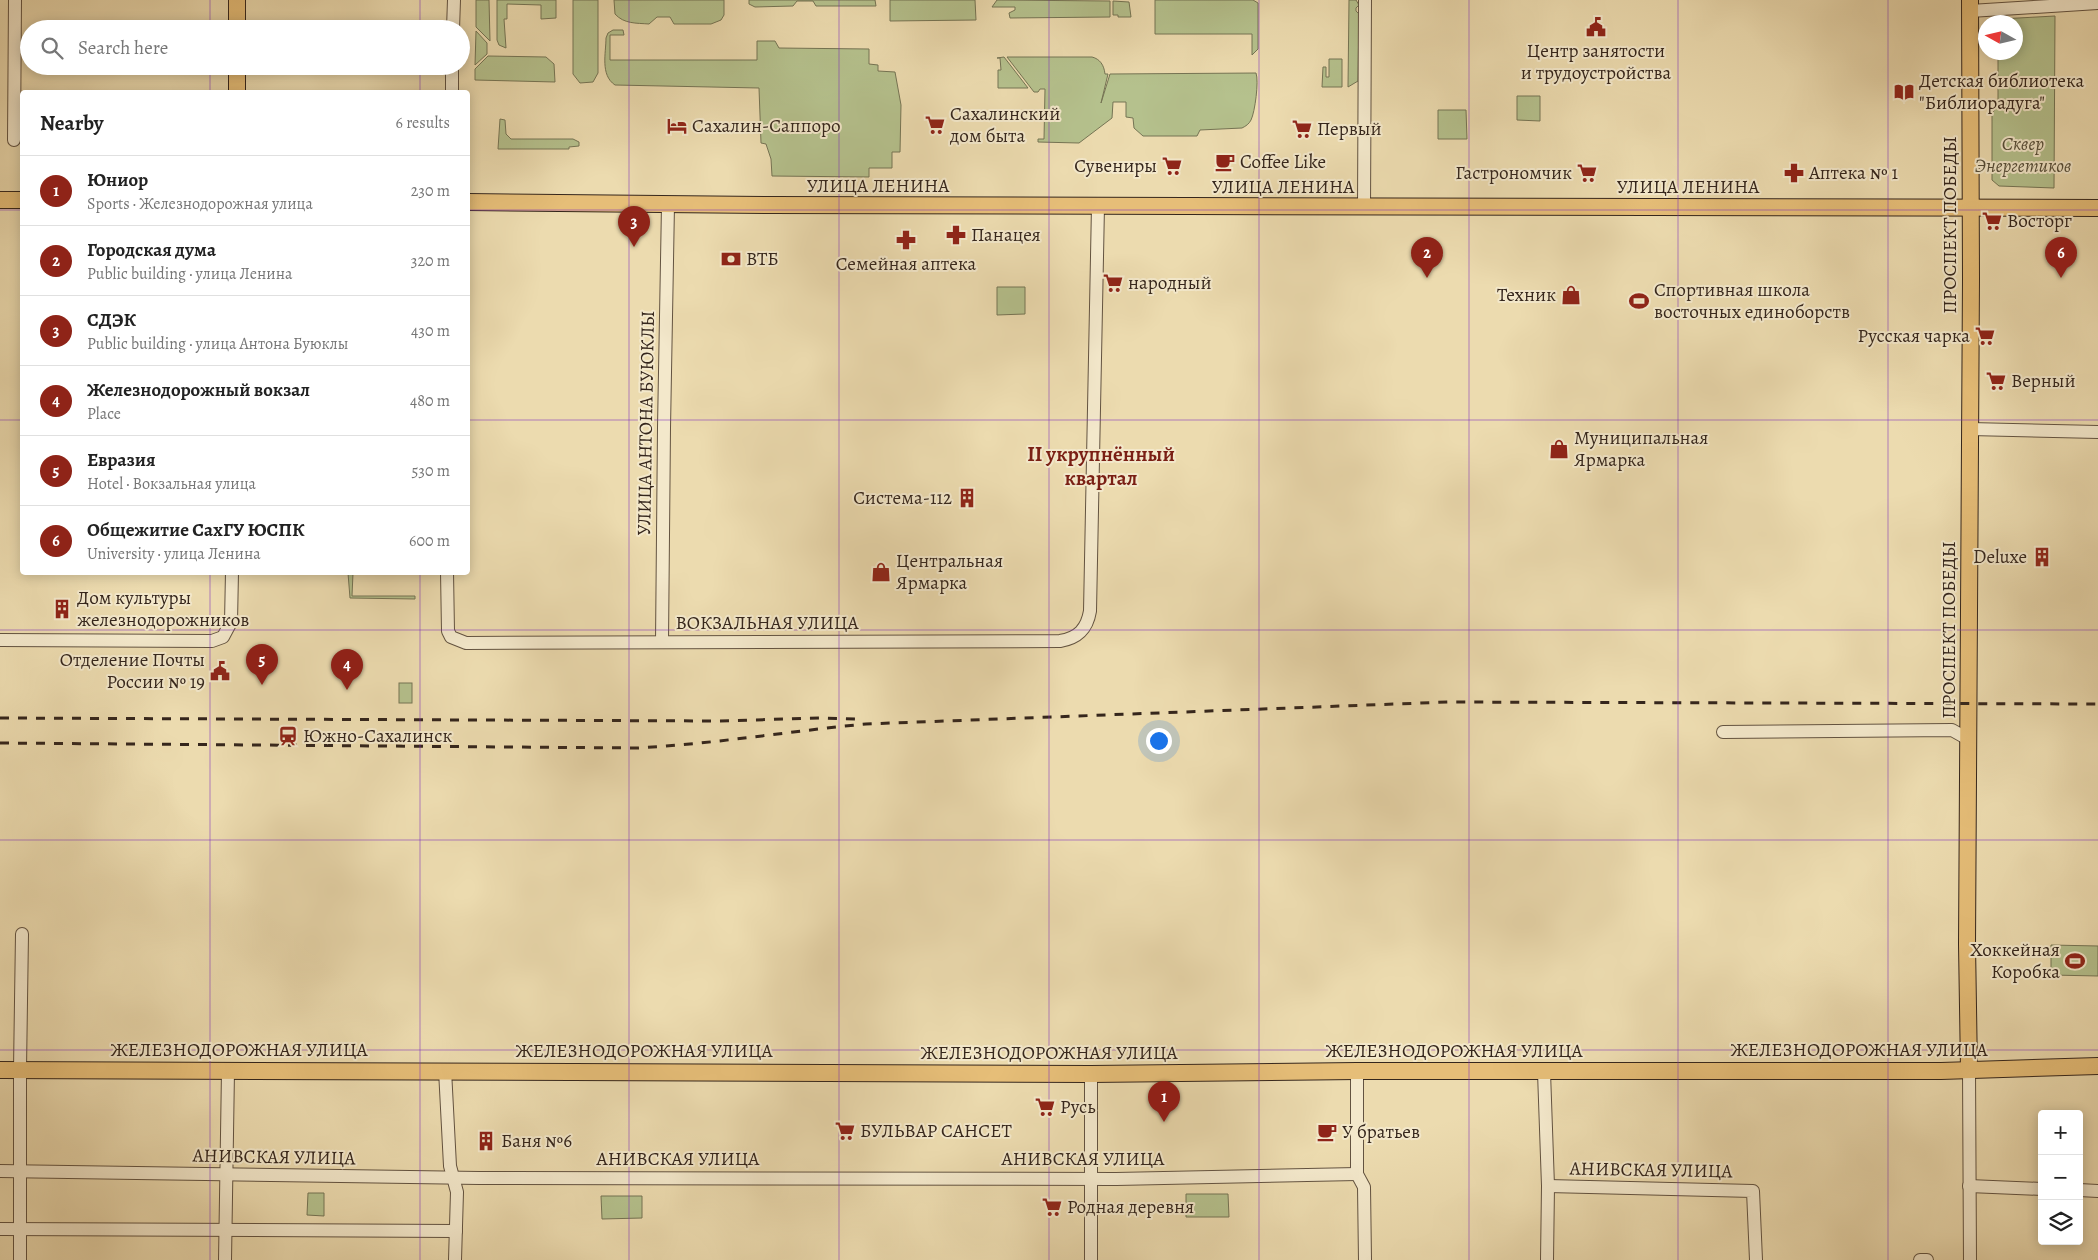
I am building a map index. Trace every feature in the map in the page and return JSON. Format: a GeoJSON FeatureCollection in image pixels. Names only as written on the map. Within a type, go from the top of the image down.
{"type":"FeatureCollection","features":[{"type":"Feature","properties":{"kind":"main road"},"geometry":{"type":"LineString","coordinates":[[237,0],[237,20]]}},
{"type":"Feature","properties":{"kind":"main road","name":"ПРОСПЕКТ ПОБЕДЫ"},"geometry":{"type":"LineString","coordinates":[[1968,1070],[1966,944],[1970,429],[1970,5]]}},
{"type":"Feature","properties":{"kind":"main road"},"geometry":{"type":"LineString","coordinates":[[237,75],[237,90]]}},
{"type":"Feature","properties":{"kind":"main road"},"geometry":{"type":"LineString","coordinates":[[0,200],[20,200]]}},
{"type":"Feature","properties":{"kind":"main road","name":"УЛИЦА ЛЕНИНА"},"geometry":{"type":"LineString","coordinates":[[470,202],[668,205],[2098,208]]}},
{"type":"Feature","properties":{"kind":"main road","name":"ЖЕЛЕЗНОДОРОЖНАЯ УЛИЦА"},"geometry":{"type":"LineString","coordinates":[[0,1070],[444,1070],[1090,1074],[1357,1071],[1968,1070],[2098,1066]]}},
{"type":"Feature","properties":{"kind":"street"},"geometry":{"type":"LineString","coordinates":[[14,140],[15,0]]}},
{"type":"Feature","properties":{"kind":"street"},"geometry":{"type":"LineString","coordinates":[[453,20],[454,0]]}},
{"type":"Feature","properties":{"kind":"street"},"geometry":{"type":"LineString","coordinates":[[1364,207],[1365,0]]}},
{"type":"Feature","properties":{"kind":"street"},"geometry":{"type":"LineString","coordinates":[[1970,5],[2098,3]]}},
{"type":"Feature","properties":{"kind":"street"},"geometry":{"type":"LineString","coordinates":[[452,75],[452,90]]}},
{"type":"Feature","properties":{"kind":"street","name":"УЛИЦА АНТОНА БУЮКЛЫ"},"geometry":{"type":"LineString","coordinates":[[662,642],[668,205]]}},
{"type":"Feature","properties":{"kind":"street","name":"ВОКЗАЛЬНАЯ УЛИЦА"},"geometry":{"type":"LineString","coordinates":[[447,575],[447,624],[452,638],[466,643],[1070,640],[1082,632],[1088,623],[1090,611],[1098,206]]}},
{"type":"Feature","properties":{"kind":"street"},"geometry":{"type":"LineString","coordinates":[[1970,429],[2098,432]]}},
{"type":"Feature","properties":{"kind":"street"},"geometry":{"type":"LineString","coordinates":[[0,640],[212,641],[223,637],[231,622],[232,575]]}},
{"type":"Feature","properties":{"kind":"street"},"geometry":{"type":"LineString","coordinates":[[1723,732],[1952,730],[1968,739]]}},
{"type":"Feature","properties":{"kind":"street"},"geometry":{"type":"LineString","coordinates":[[20,1260],[22,934]]}},
{"type":"Feature","properties":{"kind":"street"},"geometry":{"type":"LineString","coordinates":[[444,1070],[450,1166],[457,1192],[455,1260]]}},
{"type":"Feature","properties":{"kind":"street","name":"ПРОСПЕКТ ПОБЕДЫ"},"geometry":{"type":"LineString","coordinates":[[1968,1070],[1970,1260]]}},
{"type":"Feature","properties":{"kind":"street"},"geometry":{"type":"LineString","coordinates":[[225,1260],[228,1071]]}},
{"type":"Feature","properties":{"kind":"street"},"geometry":{"type":"LineString","coordinates":[[1357,1071],[1356,1174],[1364,1187],[1364,1260]]}},
{"type":"Feature","properties":{"kind":"street"},"geometry":{"type":"LineString","coordinates":[[1544,1072],[1548,1186],[1547,1260]]}},
{"type":"Feature","properties":{"kind":"street"},"geometry":{"type":"LineString","coordinates":[[1090,1074],[1091,1260]]}},
{"type":"Feature","properties":{"kind":"street","name":"АНИВСКАЯ УЛИЦА"},"geometry":{"type":"LineString","coordinates":[[0,1171],[454,1178],[1090,1179],[1356,1174]]}},
{"type":"Feature","properties":{"kind":"street","name":"АНИВСКАЯ УЛИЦА"},"geometry":{"type":"LineString","coordinates":[[1548,1186],[1753,1191],[1756,1260]]}},
{"type":"Feature","properties":{"kind":"street"},"geometry":{"type":"LineString","coordinates":[[1969,1186],[2038,1189]]}},
{"type":"Feature","properties":{"kind":"street"},"geometry":{"type":"LineString","coordinates":[[2083,1190],[2098,1191]]}},
{"type":"Feature","properties":{"kind":"street"},"geometry":{"type":"LineString","coordinates":[[0,1230],[456,1231]]}},
{"type":"Feature","properties":{"kind":"street"},"geometry":{"type":"LineString","coordinates":[[1920,1260],[1928,1260]]}},
{"type":"Feature","properties":{"kind":"green space"},"geometry":{"type":"Polygon","coordinates":[[[476,0],[489,0],[490,41],[476,27],[476,0]]]}},
{"type":"Feature","properties":{"kind":"green space"},"geometry":{"type":"Polygon","coordinates":[[[497,0],[556,0],[556,18],[541,19],[541,5],[507,4],[507,19],[504,19],[506,48],[499,45],[497,40],[497,0]]]}},
{"type":"Feature","properties":{"kind":"green space"},"geometry":{"type":"Polygon","coordinates":[[[573,0],[598,0],[598,73],[593,82],[580,83],[573,74],[573,0]]]}},
{"type":"Feature","properties":{"kind":"green space"},"geometry":{"type":"Polygon","coordinates":[[[614,0],[724,0],[724,15],[721,20],[711,24],[674,24],[670,17],[657,17],[649,24],[635,23],[622,20],[615,14],[614,0]]]}},
{"type":"Feature","properties":{"kind":"green space"},"geometry":{"type":"Polygon","coordinates":[[[749,0],[875,0],[876,6],[816,6],[813,1],[797,1],[793,6],[755,7],[749,4],[749,0]]]}},
{"type":"Feature","properties":{"kind":"green space"},"geometry":{"type":"Polygon","coordinates":[[[890,0],[975,0],[976,20],[890,21],[890,0]]]}},
{"type":"Feature","properties":{"kind":"green space"},"geometry":{"type":"Polygon","coordinates":[[[997,0],[1110,1],[1110,17],[1010,18],[1009,13],[1015,10],[1015,7],[992,7],[997,0]]]}},
{"type":"Feature","properties":{"kind":"green space"},"geometry":{"type":"Polygon","coordinates":[[[1155,0],[1253,0],[1258,3],[1258,49],[1252,55],[1252,34],[1155,34],[1155,0]]]}},
{"type":"Feature","properties":{"kind":"green space"},"geometry":{"type":"Polygon","coordinates":[[[1349,0],[1356,0],[1359,5],[1356,11],[1359,14],[1358,81],[1348,87],[1349,0]]]}},
{"type":"Feature","properties":{"kind":"green space"},"geometry":{"type":"Polygon","coordinates":[[[1113,1],[1129,2],[1131,17],[1113,15],[1113,1]]]}},
{"type":"Feature","properties":{"kind":"green space","name":"Сквер Энергетиков"},"geometry":{"type":"Polygon","coordinates":[[[2055,16],[2054,188],[1999,186],[1992,180],[1992,113],[1998,107],[1998,60],[2023,60],[2023,18],[2055,16]]]}},
{"type":"Feature","properties":{"kind":"green space"},"geometry":{"type":"Polygon","coordinates":[[[613,30],[623,30],[624,35],[610,35],[610,60],[757,60],[757,41],[775,41],[779,48],[869,49],[869,64],[878,65],[878,71],[895,72],[901,105],[900,152],[892,152],[892,168],[869,168],[869,177],[772,176],[771,159],[766,144],[761,143],[759,88],[615,85],[607,76],[605,63],[606,38],[608,33],[613,30]]]}},
{"type":"Feature","properties":{"kind":"green space"},"geometry":{"type":"Polygon","coordinates":[[[476,31],[487,43],[487,54],[475,65],[476,31]]]}},
{"type":"Feature","properties":{"kind":"green space"},"geometry":{"type":"Polygon","coordinates":[[[488,56],[546,57],[554,64],[555,82],[475,80],[475,69],[488,56]]]}},
{"type":"Feature","properties":{"kind":"green space"},"geometry":{"type":"Polygon","coordinates":[[[1004,57],[1028,88],[998,88],[998,70],[1001,70],[1000,58],[997,58],[1004,57]]]}},
{"type":"Feature","properties":{"kind":"green space"},"geometry":{"type":"Polygon","coordinates":[[[1007,57],[1095,58],[1101,63],[1105,74],[1108,74],[1101,103],[1110,74],[1256,73],[1257,89],[1254,110],[1250,121],[1242,128],[1200,130],[1197,136],[1143,136],[1134,128],[1133,118],[1126,117],[1126,102],[1113,102],[1112,118],[1079,143],[1038,142],[1038,139],[1044,139],[1045,89],[1034,92],[1007,57]]]}},
{"type":"Feature","properties":{"kind":"green space"},"geometry":{"type":"Polygon","coordinates":[[[1329,59],[1342,59],[1342,87],[1322,87],[1323,67],[1326,67],[1326,77],[1329,77],[1329,59]]]}},
{"type":"Feature","properties":{"kind":"green space"},"geometry":{"type":"Polygon","coordinates":[[[1517,96],[1540,96],[1540,121],[1517,120],[1517,96]]]}},
{"type":"Feature","properties":{"kind":"green space"},"geometry":{"type":"Polygon","coordinates":[[[1438,110],[1466,110],[1467,139],[1438,139],[1438,110]]]}},
{"type":"Feature","properties":{"kind":"green space"},"geometry":{"type":"Polygon","coordinates":[[[500,119],[505,120],[506,134],[511,139],[573,139],[579,142],[579,146],[569,147],[569,149],[498,149],[500,119]]]}},
{"type":"Feature","properties":{"kind":"green space"},"geometry":{"type":"Polygon","coordinates":[[[997,287],[1025,287],[1025,314],[997,315],[997,287]]]}},
{"type":"Feature","properties":{"kind":"green space"},"geometry":{"type":"Polygon","coordinates":[[[348,575],[353,575],[352,596],[415,596],[415,599],[350,598],[348,575]]]}},
{"type":"Feature","properties":{"kind":"green space"},"geometry":{"type":"Polygon","coordinates":[[[399,683],[412,683],[412,703],[399,703],[399,683]]]}},
{"type":"Feature","properties":{"kind":"green space","name":"Хоккейная Коробка"},"geometry":{"type":"Polygon","coordinates":[[[2051,945],[2098,946],[2098,976],[2051,975],[2051,945]]]}},
{"type":"Feature","properties":{"kind":"green space"},"geometry":{"type":"Polygon","coordinates":[[[308,1193],[324,1193],[324,1216],[307,1215],[308,1193]]]}},
{"type":"Feature","properties":{"kind":"green space"},"geometry":{"type":"Polygon","coordinates":[[[1186,1194],[1228,1194],[1229,1217],[1186,1217],[1186,1194]]]}},
{"type":"Feature","properties":{"kind":"green space"},"geometry":{"type":"Polygon","coordinates":[[[601,1196],[642,1196],[642,1218],[602,1219],[601,1196]]]}},
{"type":"Feature","properties":{"kind":"railway"},"geometry":{"type":"LineString","coordinates":[[0,743],[637,748],[695,744],[866,724],[1448,702],[2098,704]]}},
{"type":"Feature","properties":{"kind":"railway"},"geometry":{"type":"LineString","coordinates":[[0,718],[718,721],[820,718],[857,719]]}},
{"type":"Feature","properties":{"kind":"place","name":"Центр занятости и трудоустройства"},"geometry":{"type":"Point","coordinates":[1596,27]}},
{"type":"Feature","properties":{"kind":"place","name":"Детская библиотека \"Библиорадуга\""},"geometry":{"type":"Point","coordinates":[1904,92]}},
{"type":"Feature","properties":{"kind":"place","name":"Сахалинский дом быта"},"geometry":{"type":"Point","coordinates":[935,125]}},
{"type":"Feature","properties":{"kind":"place","name":"Сахалин-Саппоро"},"geometry":{"type":"Point","coordinates":[677,126]}},
{"type":"Feature","properties":{"kind":"place","name":"Первый"},"geometry":{"type":"Point","coordinates":[1302,129]}},
{"type":"Feature","properties":{"kind":"place","name":"Coffee Like"},"geometry":{"type":"Point","coordinates":[1225,162]}},
{"type":"Feature","properties":{"kind":"place","name":"Сувениры"},"geometry":{"type":"Point","coordinates":[1172,166]}},
{"type":"Feature","properties":{"kind":"place","name":"Гастрономчик"},"geometry":{"type":"Point","coordinates":[1587,173]}},
{"type":"Feature","properties":{"kind":"place","name":"Аптека № 1"},"geometry":{"type":"Point","coordinates":[1794,173]}},
{"type":"Feature","properties":{"kind":"place","name":"Восторг"},"geometry":{"type":"Point","coordinates":[1992,221]}},
{"type":"Feature","properties":{"kind":"place","name":"Панацея"},"geometry":{"type":"Point","coordinates":[956,235]}},
{"type":"Feature","properties":{"kind":"place","name":"Семейная аптека"},"geometry":{"type":"Point","coordinates":[906,240]}},
{"type":"Feature","properties":{"kind":"place","name":"СДЭК"},"geometry":{"type":"Point","coordinates":[634,247]}},
{"type":"Feature","properties":{"kind":"place","name":"ВТБ"},"geometry":{"type":"Point","coordinates":[731,259]}},
{"type":"Feature","properties":{"kind":"place","name":"Городская дума"},"geometry":{"type":"Point","coordinates":[1427,278]}},
{"type":"Feature","properties":{"kind":"place","name":"Общежитие СахГУ ЮСПК"},"geometry":{"type":"Point","coordinates":[2061,278]}},
{"type":"Feature","properties":{"kind":"place","name":"народный"},"geometry":{"type":"Point","coordinates":[1113,283]}},
{"type":"Feature","properties":{"kind":"place","name":"Техник"},"geometry":{"type":"Point","coordinates":[1571,295]}},
{"type":"Feature","properties":{"kind":"place","name":"Спортивная школа восточных единоборств"},"geometry":{"type":"Point","coordinates":[1639,301]}},
{"type":"Feature","properties":{"kind":"place","name":"Русская чарка"},"geometry":{"type":"Point","coordinates":[1985,336]}},
{"type":"Feature","properties":{"kind":"place","name":"Верный"},"geometry":{"type":"Point","coordinates":[1996,381]}},
{"type":"Feature","properties":{"kind":"place","name":"Муниципальная Ярмарка"},"geometry":{"type":"Point","coordinates":[1559,449]}},
{"type":"Feature","properties":{"kind":"place","name":"Система-112"},"geometry":{"type":"Point","coordinates":[967,498]}},
{"type":"Feature","properties":{"kind":"place","name":"Deluxe"},"geometry":{"type":"Point","coordinates":[2042,557]}},
{"type":"Feature","properties":{"kind":"place","name":"Центральная Ярмарка"},"geometry":{"type":"Point","coordinates":[881,572]}},
{"type":"Feature","properties":{"kind":"place","name":"Дом культуры железнодорожников"},"geometry":{"type":"Point","coordinates":[62,609]}},
{"type":"Feature","properties":{"kind":"place","name":"Отделение Почты России № 19"},"geometry":{"type":"Point","coordinates":[220,671]}},
{"type":"Feature","properties":{"kind":"place","name":"Евразия"},"geometry":{"type":"Point","coordinates":[262,685]}},
{"type":"Feature","properties":{"kind":"place","name":"Железнодорожный вокзал"},"geometry":{"type":"Point","coordinates":[347,690]}},
{"type":"Feature","properties":{"kind":"place","name":"Южно-Сахалинск"},"geometry":{"type":"Point","coordinates":[288,736]}},
{"type":"Feature","properties":{"kind":"place","name":"Хоккейная Коробка"},"geometry":{"type":"Point","coordinates":[2075,961]}},
{"type":"Feature","properties":{"kind":"place","name":"Русь"},"geometry":{"type":"Point","coordinates":[1045,1107]}},
{"type":"Feature","properties":{"kind":"place","name":"Юниор"},"geometry":{"type":"Point","coordinates":[1164,1122]}},
{"type":"Feature","properties":{"kind":"place","name":"БУЛЬВАР САНСЕТ"},"geometry":{"type":"Point","coordinates":[845,1131]}},
{"type":"Feature","properties":{"kind":"place","name":"У братьев"},"geometry":{"type":"Point","coordinates":[1327,1132]}},
{"type":"Feature","properties":{"kind":"place","name":"Баня №6"},"geometry":{"type":"Point","coordinates":[486,1141]}},
{"type":"Feature","properties":{"kind":"place","name":"Родная деревня"},"geometry":{"type":"Point","coordinates":[1052,1207]}},
{"type":"Feature","properties":{"kind":"district","name":"II укрупнённый квартал"},"geometry":{"type":"Point","coordinates":[1101,466]}}]}
